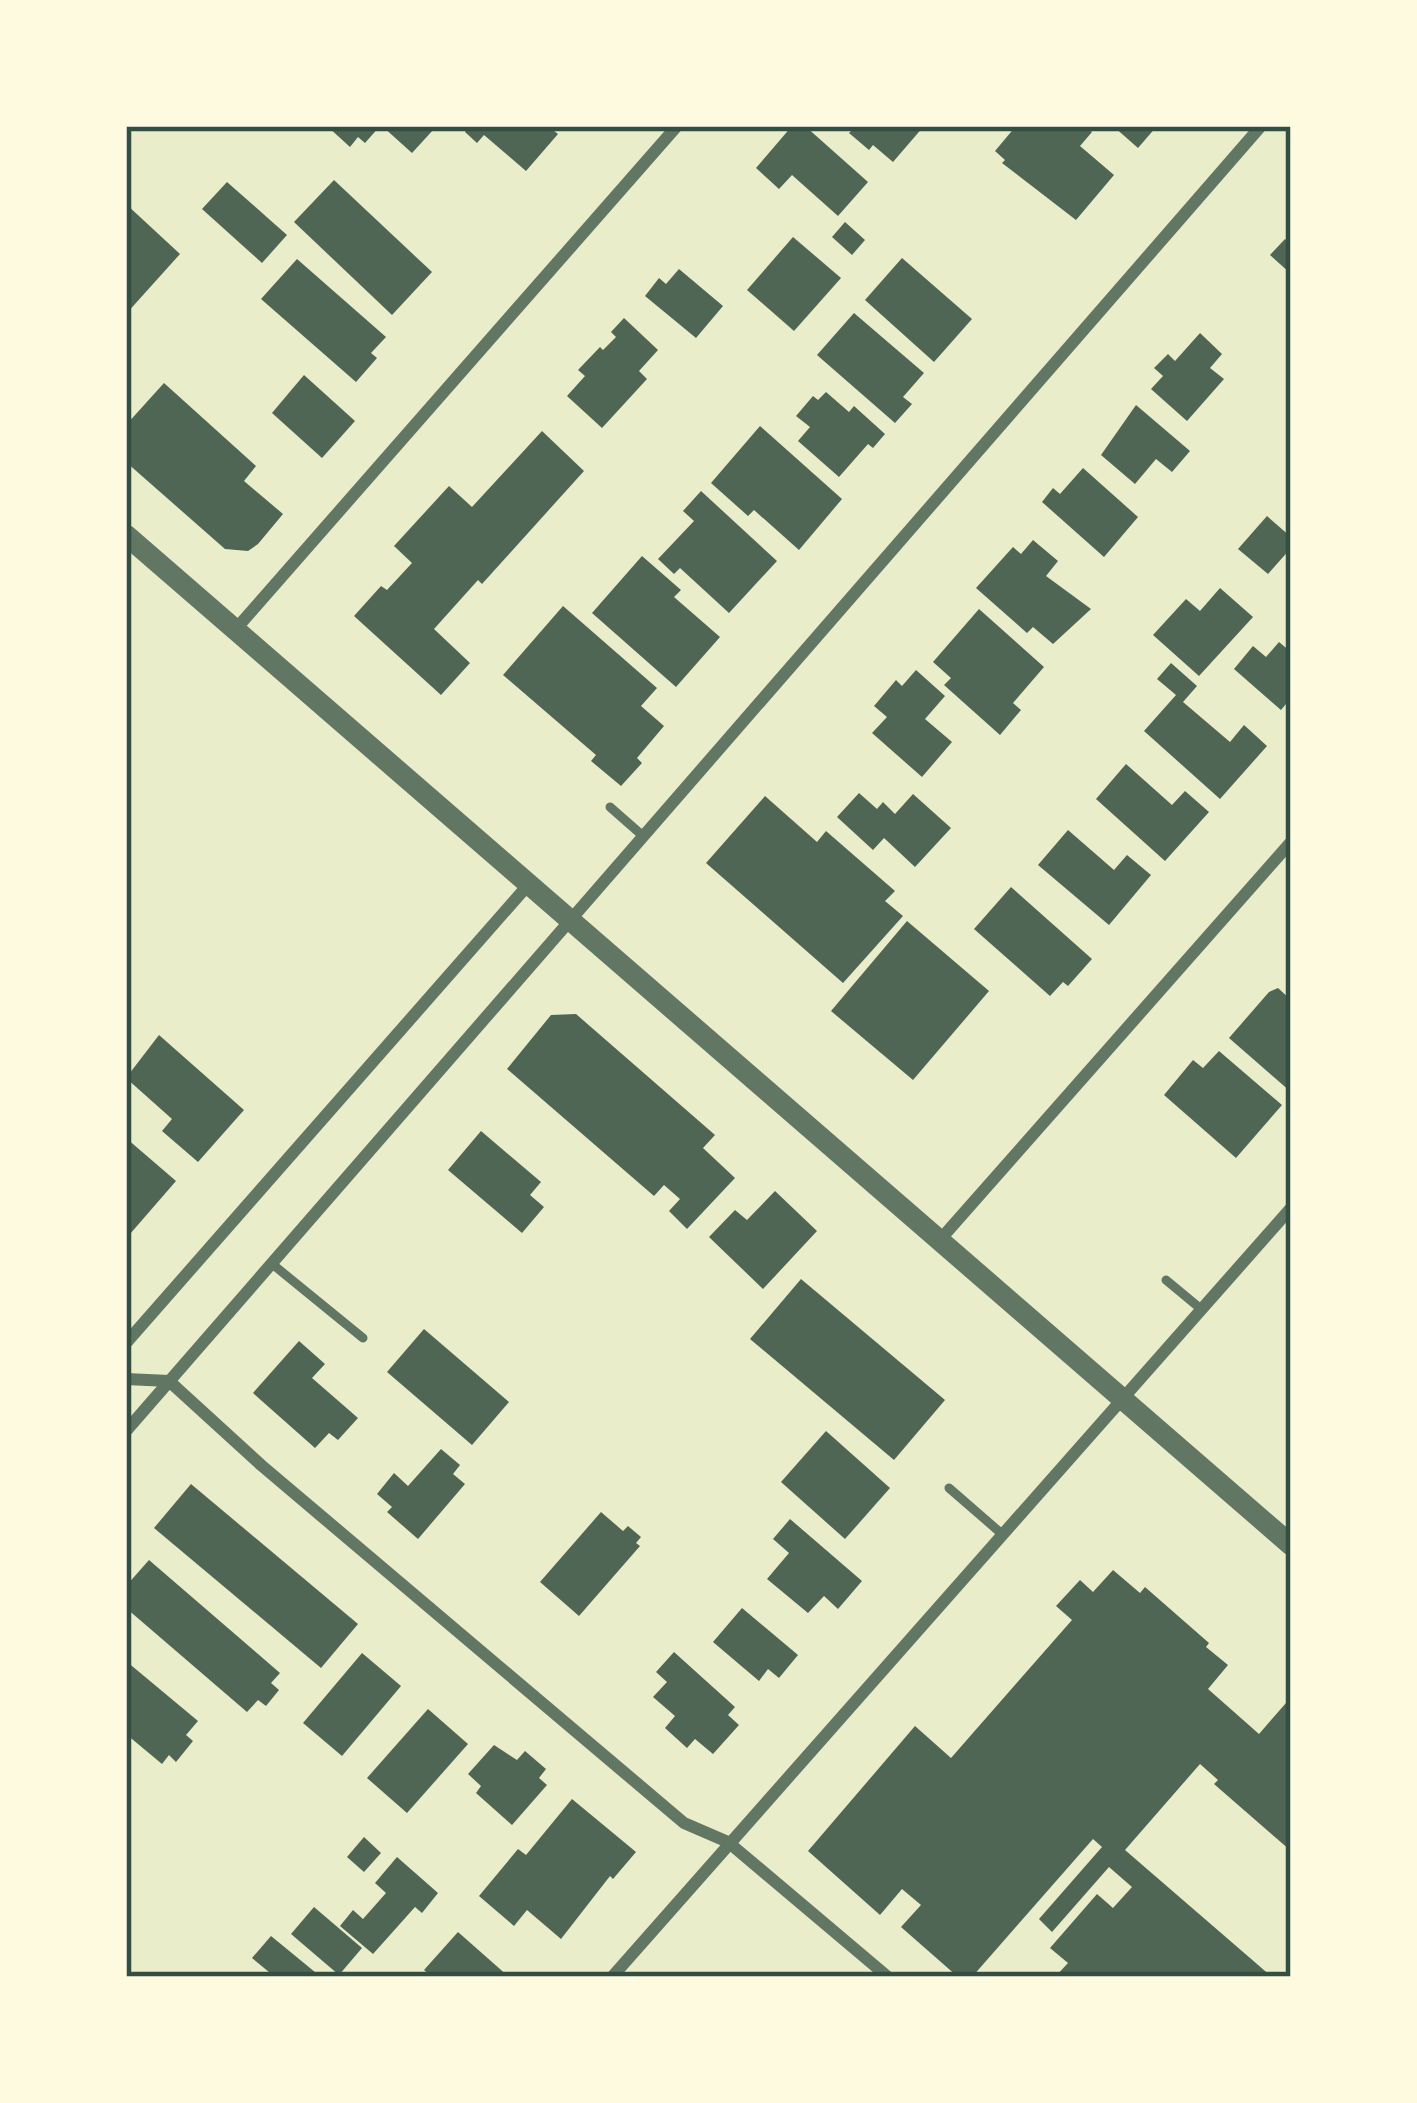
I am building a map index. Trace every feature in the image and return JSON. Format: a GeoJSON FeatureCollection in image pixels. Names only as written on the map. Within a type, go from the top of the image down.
{"type":"FeatureCollection","features":[{"type":"Feature","properties":{"kind":"street"},"geometry":{"type":"LineString","coordinates":[[235,630],[677,126]]}},
{"type":"Feature","properties":{"kind":"street"},"geometry":{"type":"LineString","coordinates":[[126,1431],[1262,126]]}},
{"type":"Feature","properties":{"kind":"street"},"geometry":{"type":"LineString","coordinates":[[126,535],[1291,1545]]}},
{"type":"Feature","properties":{"kind":"street"},"geometry":{"type":"LineString","coordinates":[[938,1242],[1291,842]]}},
{"type":"Feature","properties":{"kind":"street"},"geometry":{"type":"LineString","coordinates":[[126,1343],[528,885]]}},
{"type":"Feature","properties":{"kind":"street"},"geometry":{"type":"LineString","coordinates":[[612,1977],[1291,1208]]}},
{"type":"Feature","properties":{"kind":"street"},"geometry":{"type":"LineString","coordinates":[[126,1379],[170,1381],[261,1466],[684,1822],[728,1842],[888,1977]]}},
{"type":"Feature","properties":{"kind":"lane"},"geometry":{"type":"LineString","coordinates":[[610,807],[643,836]]}},
{"type":"Feature","properties":{"kind":"lane"},"geometry":{"type":"LineString","coordinates":[[271,1262],[363,1338]]}},
{"type":"Feature","properties":{"kind":"lane"},"geometry":{"type":"LineString","coordinates":[[1166,1280],[1201,1309]]}},
{"type":"Feature","properties":{"kind":"lane"},"geometry":{"type":"LineString","coordinates":[[950,1488],[1002,1534]]}},
{"type":"Feature","properties":{"kind":"building"},"geometry":{"type":"Polygon","coordinates":[[[327,126],[380,126],[365,143],[358,137],[350,147],[327,126]]]}},
{"type":"Feature","properties":{"kind":"building"},"geometry":{"type":"Polygon","coordinates":[[[382,126],[431,126],[434,129],[412,153],[382,126]]]}},
{"type":"Feature","properties":{"kind":"building"},"geometry":{"type":"Polygon","coordinates":[[[469,126],[548,126],[558,134],[526,171],[484,135],[477,143],[465,132],[469,126]]]}},
{"type":"Feature","properties":{"kind":"building"},"geometry":{"type":"Polygon","coordinates":[[[792,126],[805,126],[868,182],[838,216],[792,175],[779,189],[756,168],[792,126]]]}},
{"type":"Feature","properties":{"kind":"building"},"geometry":{"type":"Polygon","coordinates":[[[850,126],[924,126],[893,162],[873,145],[869,150],[849,133],[850,126]]]}},
{"type":"Feature","properties":{"kind":"building"},"geometry":{"type":"Polygon","coordinates":[[[1016,126],[1085,126],[1092,132],[1080,146],[1114,175],[1076,220],[1002,163],[1005,160],[995,151],[1016,126]]]}},
{"type":"Feature","properties":{"kind":"building"},"geometry":{"type":"Polygon","coordinates":[[[1113,126],[1157,126],[1138,148],[1113,126]]]}},
{"type":"Feature","properties":{"kind":"building"},"geometry":{"type":"Polygon","coordinates":[[[334,180],[432,272],[392,315],[294,222],[334,180]]]}},
{"type":"Feature","properties":{"kind":"building"},"geometry":{"type":"Polygon","coordinates":[[[227,182],[287,235],[262,263],[202,209],[227,182]]]}},
{"type":"Feature","properties":{"kind":"building"},"geometry":{"type":"Polygon","coordinates":[[[126,204],[180,254],[126,314],[126,204]]]}},
{"type":"Feature","properties":{"kind":"building"},"geometry":{"type":"Polygon","coordinates":[[[845,222],[865,240],[852,255],[832,237],[845,222]]]}},
{"type":"Feature","properties":{"kind":"building"},"geometry":{"type":"Polygon","coordinates":[[[793,237],[841,278],[794,331],[747,290],[793,237]]]}},
{"type":"Feature","properties":{"kind":"building"},"geometry":{"type":"Polygon","coordinates":[[[1285,239],[1291,244],[1291,274],[1270,255],[1285,239]]]}},
{"type":"Feature","properties":{"kind":"building"},"geometry":{"type":"Polygon","coordinates":[[[902,258],[972,319],[934,362],[865,300],[902,258]]]}},
{"type":"Feature","properties":{"kind":"building"},"geometry":{"type":"Polygon","coordinates":[[[297,259],[386,337],[371,353],[377,358],[356,382],[261,299],[297,259]]]}},
{"type":"Feature","properties":{"kind":"building"},"geometry":{"type":"Polygon","coordinates":[[[679,269],[723,306],[696,338],[645,296],[659,278],[666,284],[679,269]]]}},
{"type":"Feature","properties":{"kind":"building"},"geometry":{"type":"Polygon","coordinates":[[[854,313],[924,373],[903,397],[912,404],[895,423],[817,355],[854,313]]]}},
{"type":"Feature","properties":{"kind":"building"},"geometry":{"type":"Polygon","coordinates":[[[624,318],[658,350],[639,371],[647,379],[602,428],[567,396],[585,376],[578,370],[616,337],[611,332],[624,318]]]}},
{"type":"Feature","properties":{"kind":"building"},"geometry":{"type":"Polygon","coordinates":[[[1200,333],[1222,354],[1210,368],[1224,379],[1187,421],[1151,389],[1163,376],[1154,368],[1168,354],[1175,361],[1200,333]]]}},
{"type":"Feature","properties":{"kind":"building"},"geometry":{"type":"Polygon","coordinates":[[[304,375],[355,421],[322,458],[272,413],[304,375]]]}},
{"type":"Feature","properties":{"kind":"building"},"geometry":{"type":"Polygon","coordinates":[[[164,383],[256,466],[244,481],[283,514],[248,551],[225,549],[126,462],[126,425],[164,383]]]}},
{"type":"Feature","properties":{"kind":"building"},"geometry":{"type":"Polygon","coordinates":[[[826,392],[849,412],[854,406],[885,434],[873,448],[868,444],[839,477],[798,441],[810,427],[796,416],[813,396],[818,400],[826,392]]]}},
{"type":"Feature","properties":{"kind":"building"},"geometry":{"type":"Polygon","coordinates":[[[1136,405],[1190,451],[1172,472],[1156,459],[1135,484],[1101,455],[1136,405]]]}},
{"type":"Feature","properties":{"kind":"building"},"geometry":{"type":"Polygon","coordinates":[[[760,426],[842,499],[799,550],[754,510],[748,516],[711,483],[760,426]]]}},
{"type":"Feature","properties":{"kind":"building"},"geometry":{"type":"Polygon","coordinates":[[[542,431],[584,471],[482,584],[478,580],[434,629],[470,663],[441,695],[354,616],[381,586],[387,590],[412,563],[394,546],[449,486],[472,507],[542,431]]]}},
{"type":"Feature","properties":{"kind":"building"},"geometry":{"type":"Polygon","coordinates":[[[1083,468],[1138,517],[1104,557],[1042,502],[1053,488],[1060,494],[1083,468]]]}},
{"type":"Feature","properties":{"kind":"building"},"geometry":{"type":"Polygon","coordinates":[[[701,491],[777,561],[729,613],[680,568],[674,574],[658,559],[694,521],[683,511],[701,491]]]}},
{"type":"Feature","properties":{"kind":"building"},"geometry":{"type":"Polygon","coordinates":[[[1267,516],[1291,537],[1291,548],[1268,574],[1238,549],[1267,516]]]}},
{"type":"Feature","properties":{"kind":"building"},"geometry":{"type":"Polygon","coordinates":[[[1033,540],[1058,561],[1046,576],[1091,609],[1053,644],[1033,627],[1027,633],[976,588],[1013,547],[1021,554],[1033,540]]]}},
{"type":"Feature","properties":{"kind":"building"},"geometry":{"type":"Polygon","coordinates":[[[642,556],[681,590],[674,597],[720,637],[676,687],[592,613],[642,556]]]}},
{"type":"Feature","properties":{"kind":"building"},"geometry":{"type":"Polygon","coordinates":[[[1220,588],[1253,617],[1199,676],[1153,635],[1186,599],[1200,611],[1220,588]]]}},
{"type":"Feature","properties":{"kind":"building"},"geometry":{"type":"Polygon","coordinates":[[[563,606],[657,688],[641,706],[664,726],[637,758],[642,763],[621,786],[591,761],[596,755],[503,675],[563,606]]]}},
{"type":"Feature","properties":{"kind":"building"},"geometry":{"type":"Polygon","coordinates":[[[979,609],[1044,667],[1013,703],[1021,710],[1000,735],[944,685],[951,678],[933,662],[979,609]]]}},
{"type":"Feature","properties":{"kind":"building"},"geometry":{"type":"Polygon","coordinates":[[[1279,642],[1291,652],[1291,698],[1281,710],[1234,669],[1253,646],[1266,657],[1279,642]]]}},
{"type":"Feature","properties":{"kind":"building"},"geometry":{"type":"Polygon","coordinates":[[[1171,663],[1197,686],[1183,702],[1230,742],[1244,725],[1267,746],[1220,799],[1144,731],[1176,695],[1157,679],[1171,663]]]}},
{"type":"Feature","properties":{"kind":"building"},"geometry":{"type":"Polygon","coordinates":[[[916,670],[945,696],[925,719],[952,742],[922,777],[872,733],[887,717],[874,706],[896,680],[902,686],[916,670]]]}},
{"type":"Feature","properties":{"kind":"building"},"geometry":{"type":"Polygon","coordinates":[[[1126,764],[1172,805],[1185,791],[1209,812],[1165,861],[1096,799],[1126,764]]]}},
{"type":"Feature","properties":{"kind":"building"},"geometry":{"type":"Polygon","coordinates":[[[859,793],[877,809],[883,802],[895,814],[913,794],[951,828],[915,867],[884,838],[873,850],[837,817],[859,793]]]}},
{"type":"Feature","properties":{"kind":"building"},"geometry":{"type":"Polygon","coordinates":[[[765,796],[817,842],[826,831],[895,891],[885,901],[903,916],[843,983],[706,863],[765,796]]]}},
{"type":"Feature","properties":{"kind":"building"},"geometry":{"type":"Polygon","coordinates":[[[1068,830],[1114,870],[1127,855],[1151,875],[1109,925],[1038,865],[1068,830]]]}},
{"type":"Feature","properties":{"kind":"building"},"geometry":{"type":"Polygon","coordinates":[[[1011,887],[1092,959],[1068,986],[1063,982],[1050,996],[974,929],[1011,887]]]}},
{"type":"Feature","properties":{"kind":"building"},"geometry":{"type":"Polygon","coordinates":[[[907,921],[989,991],[913,1080],[831,1011],[907,921]]]}},
{"type":"Feature","properties":{"kind":"building"},"geometry":{"type":"Polygon","coordinates":[[[1278,988],[1291,1000],[1291,1092],[1229,1038],[1269,992],[1278,988]]]}},
{"type":"Feature","properties":{"kind":"building"},"geometry":{"type":"Polygon","coordinates":[[[576,1014],[715,1135],[703,1148],[735,1178],[687,1229],[669,1211],[680,1199],[664,1185],[654,1196],[507,1069],[551,1015],[576,1014]]]}},
{"type":"Feature","properties":{"kind":"building"},"geometry":{"type":"Polygon","coordinates":[[[159,1035],[244,1110],[198,1162],[162,1131],[172,1119],[126,1078],[159,1035]]]}},
{"type":"Feature","properties":{"kind":"building"},"geometry":{"type":"Polygon","coordinates":[[[1219,1051],[1282,1105],[1236,1158],[1164,1095],[1193,1060],[1203,1068],[1219,1051]]]}},
{"type":"Feature","properties":{"kind":"building"},"geometry":{"type":"Polygon","coordinates":[[[481,1131],[541,1182],[530,1195],[544,1207],[522,1233],[448,1170],[481,1131]]]}},
{"type":"Feature","properties":{"kind":"building"},"geometry":{"type":"Polygon","coordinates":[[[126,1138],[176,1181],[130,1234],[126,1231],[126,1138]]]}},
{"type":"Feature","properties":{"kind":"building"},"geometry":{"type":"Polygon","coordinates":[[[775,1191],[817,1231],[763,1289],[709,1237],[735,1210],[747,1220],[775,1191]]]}},
{"type":"Feature","properties":{"kind":"building"},"geometry":{"type":"Polygon","coordinates":[[[801,1279],[945,1400],[894,1460],[750,1339],[801,1279]]]}},
{"type":"Feature","properties":{"kind":"building"},"geometry":{"type":"Polygon","coordinates":[[[424,1329],[509,1402],[472,1445],[387,1372],[424,1329]]]}},
{"type":"Feature","properties":{"kind":"building"},"geometry":{"type":"Polygon","coordinates":[[[299,1341],[325,1364],[312,1378],[358,1418],[338,1440],[329,1433],[315,1448],[253,1393],[299,1341]]]}},
{"type":"Feature","properties":{"kind":"building"},"geometry":{"type":"Polygon","coordinates":[[[826,1431],[890,1488],[845,1539],[781,1482],[826,1431]]]}},
{"type":"Feature","properties":{"kind":"building"},"geometry":{"type":"Polygon","coordinates":[[[441,1449],[460,1465],[453,1474],[465,1484],[418,1539],[387,1512],[392,1507],[377,1494],[394,1473],[408,1486],[441,1449]]]}},
{"type":"Feature","properties":{"kind":"building"},"geometry":{"type":"Polygon","coordinates":[[[191,1484],[358,1624],[321,1668],[154,1528],[191,1484]]]}},
{"type":"Feature","properties":{"kind":"building"},"geometry":{"type":"Polygon","coordinates":[[[601,1512],[623,1531],[628,1526],[641,1537],[636,1543],[640,1546],[579,1616],[540,1582],[601,1512]]]}},
{"type":"Feature","properties":{"kind":"building"},"geometry":{"type":"Polygon","coordinates":[[[790,1519],[862,1581],[838,1609],[824,1596],[808,1613],[767,1579],[789,1553],[773,1539],[790,1519]]]}},
{"type":"Feature","properties":{"kind":"building"},"geometry":{"type":"Polygon","coordinates":[[[149,1560],[280,1673],[271,1683],[279,1690],[266,1706],[258,1700],[247,1712],[126,1608],[126,1586],[149,1560]]]}},
{"type":"Feature","properties":{"kind":"building"},"geometry":{"type":"Polygon","coordinates":[[[1113,1570],[1140,1593],[1145,1587],[1209,1643],[1206,1647],[1228,1665],[1208,1689],[1259,1734],[1286,1703],[1291,1707],[1291,1851],[1214,1784],[1218,1780],[1200,1764],[1125,1850],[1272,1977],[1055,1977],[1068,1963],[1050,1948],[1097,1894],[1113,1908],[1132,1887],[1109,1867],[1052,1932],[1039,1919],[1102,1847],[1093,1839],[972,1977],[958,1977],[901,1927],[921,1905],[902,1889],[880,1915],[808,1851],[915,1726],[951,1758],[1072,1620],[1056,1606],[1080,1580],[1093,1592],[1113,1570]]]}},
{"type":"Feature","properties":{"kind":"building"},"geometry":{"type":"Polygon","coordinates":[[[742,1608],[798,1655],[779,1678],[768,1669],[759,1681],[713,1642],[742,1608]]]}},
{"type":"Feature","properties":{"kind":"building"},"geometry":{"type":"Polygon","coordinates":[[[674,1652],[735,1707],[728,1715],[739,1725],[713,1754],[695,1739],[687,1748],[665,1728],[675,1716],[653,1697],[667,1682],[656,1672],[674,1652]]]}},
{"type":"Feature","properties":{"kind":"building"},"geometry":{"type":"Polygon","coordinates":[[[362,1653],[401,1686],[342,1756],[303,1723],[362,1653]]]}},
{"type":"Feature","properties":{"kind":"building"},"geometry":{"type":"Polygon","coordinates":[[[126,1661],[198,1721],[186,1735],[193,1741],[176,1762],[169,1755],[162,1764],[126,1734],[126,1661]]]}},
{"type":"Feature","properties":{"kind":"building"},"geometry":{"type":"Polygon","coordinates":[[[428,1709],[468,1744],[407,1813],[367,1778],[428,1709]]]}},
{"type":"Feature","properties":{"kind":"building"},"geometry":{"type":"Polygon","coordinates":[[[494,1745],[517,1760],[525,1751],[546,1769],[539,1778],[547,1785],[512,1825],[476,1793],[481,1786],[468,1774],[494,1745]]]}},
{"type":"Feature","properties":{"kind":"building"},"geometry":{"type":"Polygon","coordinates":[[[572,1799],[636,1852],[613,1879],[610,1876],[561,1939],[527,1910],[514,1926],[479,1896],[518,1849],[526,1855],[572,1799]]]}},
{"type":"Feature","properties":{"kind":"building"},"geometry":{"type":"Polygon","coordinates":[[[364,1837],[381,1853],[364,1872],[347,1857],[364,1837]]]}},
{"type":"Feature","properties":{"kind":"building"},"geometry":{"type":"Polygon","coordinates":[[[397,1857],[438,1893],[422,1913],[415,1907],[373,1954],[340,1926],[353,1910],[363,1919],[386,1893],[375,1883],[397,1857]]]}},
{"type":"Feature","properties":{"kind":"building"},"geometry":{"type":"Polygon","coordinates":[[[314,1907],[362,1948],[339,1975],[291,1934],[314,1907]]]}},
{"type":"Feature","properties":{"kind":"building"},"geometry":{"type":"Polygon","coordinates":[[[458,1932],[509,1977],[432,1977],[424,1970],[458,1932]]]}},
{"type":"Feature","properties":{"kind":"building"},"geometry":{"type":"Polygon","coordinates":[[[271,1936],[321,1977],[275,1977],[252,1958],[271,1936]]]}}]}
